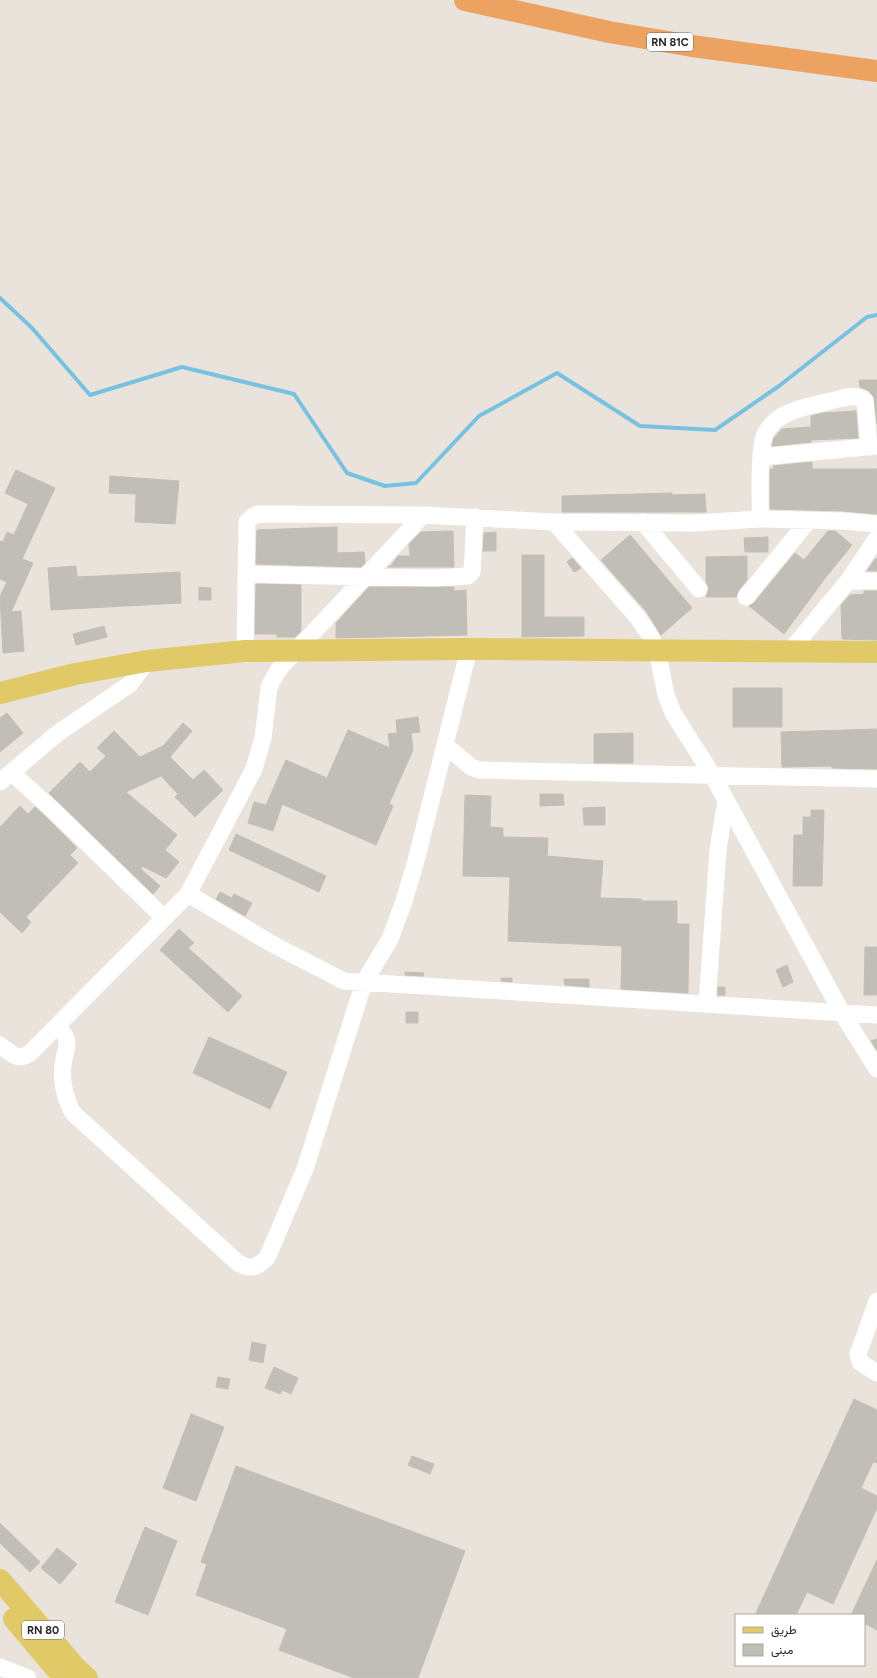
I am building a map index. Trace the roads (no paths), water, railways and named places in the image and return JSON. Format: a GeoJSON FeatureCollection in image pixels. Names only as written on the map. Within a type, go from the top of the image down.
{"type":"FeatureCollection","features":[{"type":"Feature","properties":{"kind":"highway","name":"RN 81C"},"geometry":{"type":"LineString","coordinates":[[465,0],[609,32],[692,46],[877,71]]}},
{"type":"Feature","properties":{"kind":"main road"},"geometry":{"type":"LineString","coordinates":[[0,693],[75,674],[147,661],[245,651],[469,648],[877,652]]}},
{"type":"Feature","properties":{"kind":"main road","name":"RN 80"},"geometry":{"type":"LineString","coordinates":[[0,1580],[75,1667],[87,1678]]}},
{"type":"Feature","properties":{"kind":"main road","name":"RN 80"},"geometry":{"type":"LineString","coordinates":[[0,1603],[64,1678]]}},
{"type":"Feature","properties":{"kind":"street"},"geometry":{"type":"LineString","coordinates":[[760,519],[761,457],[764,436],[777,420],[791,412],[817,404],[850,397],[859,397],[865,401],[873,447],[761,457]]}},
{"type":"Feature","properties":{"kind":"street"},"geometry":{"type":"LineString","coordinates":[[245,651],[247,522],[258,514],[423,515],[554,522],[694,523],[760,519],[843,521],[877,524]]}},
{"type":"Feature","properties":{"kind":"street"},"geometry":{"type":"LineString","coordinates":[[0,1045],[17,1057],[30,1053],[188,894],[254,768],[263,738],[269,688],[272,680],[279,669],[296,650],[423,515]]}},
{"type":"Feature","properties":{"kind":"street"},"geometry":{"type":"LineString","coordinates":[[246,574],[435,578],[470,575],[472,572],[475,517]]}},
{"type":"Feature","properties":{"kind":"street"},"geometry":{"type":"LineString","coordinates":[[746,597],[809,520]]}},
{"type":"Feature","properties":{"kind":"street"},"geometry":{"type":"LineString","coordinates":[[554,522],[638,618],[649,634],[657,650],[666,695],[673,713],[726,800],[842,1013],[877,1069]]}},
{"type":"Feature","properties":{"kind":"street"},"geometry":{"type":"LineString","coordinates":[[643,522],[699,589]]}},
{"type":"Feature","properties":{"kind":"street"},"geometry":{"type":"LineString","coordinates":[[791,650],[848,581],[877,538]]}},
{"type":"Feature","properties":{"kind":"street"},"geometry":{"type":"LineString","coordinates":[[848,581],[877,581]]}},
{"type":"Feature","properties":{"kind":"street"},"geometry":{"type":"LineString","coordinates":[[56,1026],[66,1036],[67,1046],[63,1066],[64,1085],[67,1102],[73,1113],[238,1264],[247,1268],[261,1264],[267,1258],[305,1169],[364,982],[390,938],[404,901],[446,746],[469,648]]}},
{"type":"Feature","properties":{"kind":"street"},"geometry":{"type":"LineString","coordinates":[[147,661],[130,684],[58,733],[6,778],[52,809],[164,918]]}},
{"type":"Feature","properties":{"kind":"street"},"geometry":{"type":"LineString","coordinates":[[446,746],[471,767],[479,770],[877,779]]}},
{"type":"Feature","properties":{"kind":"street"},"geometry":{"type":"LineString","coordinates":[[707,1004],[718,850],[726,800]]}},
{"type":"Feature","properties":{"kind":"street"},"geometry":{"type":"LineString","coordinates":[[188,894],[274,945],[344,981],[877,1015]]}},
{"type":"Feature","properties":{"kind":"street"},"geometry":{"type":"LineString","coordinates":[[877,1301],[858,1354],[860,1362],[877,1373]]}},
{"type":"Feature","properties":{"kind":"street"},"geometry":{"type":"LineString","coordinates":[[0,1666],[28,1678]]}},
{"type":"Feature","properties":{"kind":"waterway"},"geometry":{"type":"LineString","coordinates":[[0,298],[32,328],[90,395],[182,367],[294,394],[347,473],[385,486],[416,483],[479,416],[557,373],[640,426],[715,430],[779,386],[867,317],[877,315]]}}]}
